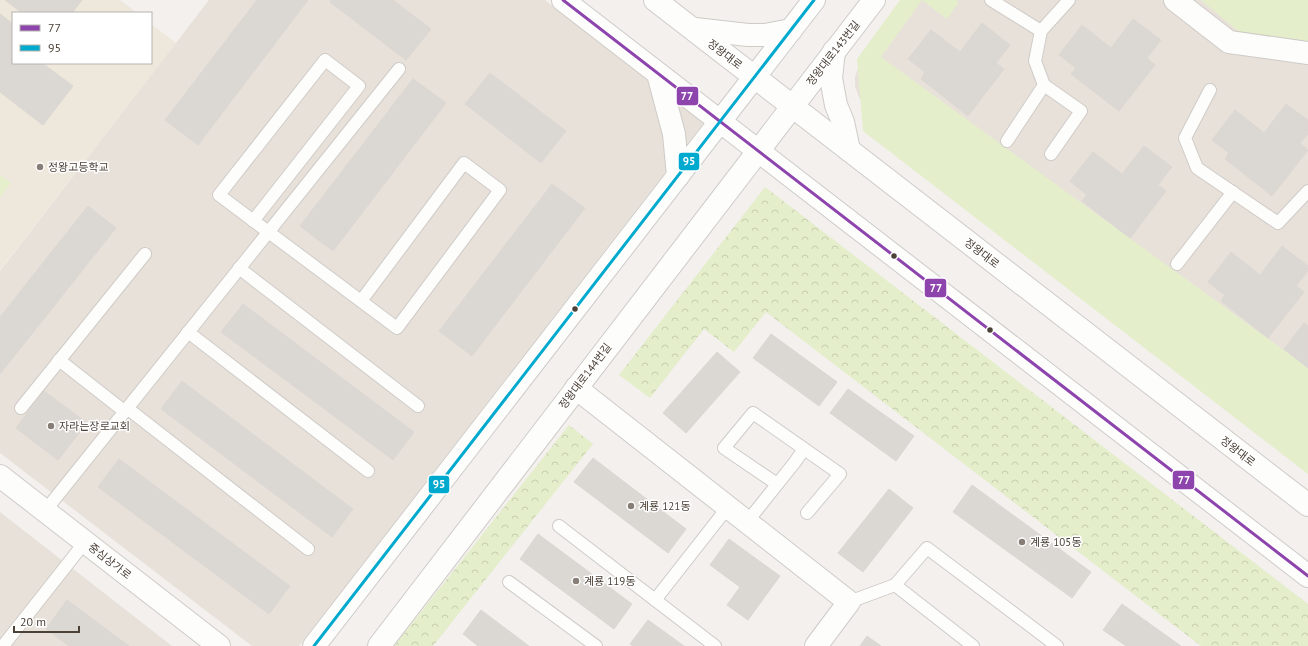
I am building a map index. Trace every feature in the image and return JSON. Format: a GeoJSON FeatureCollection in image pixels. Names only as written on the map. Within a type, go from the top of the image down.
{"type":"FeatureCollection","features":[{"type":"Feature","properties":{"kind":"street"},"geometry":{"type":"LineString","coordinates":[[563,0],[1308,576]]}},
{"type":"Feature","properties":{"kind":"street","name":"정왕대로"},"geometry":{"type":"LineString","coordinates":[[655,0],[1308,505]]}},
{"type":"Feature","properties":{"kind":"street"},"geometry":{"type":"LineString","coordinates":[[314,646],[814,0]]}},
{"type":"Feature","properties":{"kind":"street","name":"정왕대로143번길"},"geometry":{"type":"LineString","coordinates":[[792,106],[874,0]]}},
{"type":"Feature","properties":{"kind":"street"},"geometry":{"type":"LineString","coordinates":[[1175,0],[1229,42],[1308,53]]}},
{"type":"Feature","properties":{"kind":"street"},"geometry":{"type":"LineString","coordinates":[[693,29],[748,35],[765,35],[791,30]]}},
{"type":"Feature","properties":{"kind":"street"},"geometry":{"type":"LineString","coordinates":[[834,51],[831,78],[836,105],[843,122],[849,150]]}},
{"type":"Feature","properties":{"kind":"street"},"geometry":{"type":"LineString","coordinates":[[658,74],[674,134],[678,176]]}},
{"type":"Feature","properties":{"kind":"street","name":"정왕대로144번길"},"geometry":{"type":"LineString","coordinates":[[379,646],[792,106]]}},
{"type":"Feature","properties":{"kind":"street"},"geometry":{"type":"LineString","coordinates":[[576,388],[849,602],[816,646]]}},
{"type":"Feature","properties":{"kind":"street","name":"중심상가로"},"geometry":{"type":"LineString","coordinates":[[0,476],[219,646]]}},
{"type":"Feature","properties":{"kind":"lane"},"geometry":{"type":"LineString","coordinates":[[991,0],[1042,31]]}},
{"type":"Feature","properties":{"kind":"lane"},"geometry":{"type":"LineString","coordinates":[[1051,154],[1081,111],[1044,85],[1035,61],[1042,31],[1070,0]]}},
{"type":"Feature","properties":{"kind":"lane"},"geometry":{"type":"LineString","coordinates":[[253,221],[358,86],[325,60],[219,195],[253,221],[396,328],[500,190],[464,163],[360,301]]}},
{"type":"Feature","properties":{"kind":"lane"},"geometry":{"type":"LineString","coordinates":[[45,511],[399,69]]}},
{"type":"Feature","properties":{"kind":"lane"},"geometry":{"type":"LineString","coordinates":[[1007,141],[1044,85]]}},
{"type":"Feature","properties":{"kind":"lane"},"geometry":{"type":"LineString","coordinates":[[1210,90],[1185,138],[1197,168],[1278,223],[1308,191]]}},
{"type":"Feature","properties":{"kind":"lane"},"geometry":{"type":"LineString","coordinates":[[1177,264],[1233,192]]}},
{"type":"Feature","properties":{"kind":"lane"},"geometry":{"type":"LineString","coordinates":[[21,408],[145,254]]}},
{"type":"Feature","properties":{"kind":"lane"},"geometry":{"type":"LineString","coordinates":[[239,268],[418,406]]}},
{"type":"Feature","properties":{"kind":"lane"},"geometry":{"type":"LineString","coordinates":[[188,332],[368,471]]}},
{"type":"Feature","properties":{"kind":"lane"},"geometry":{"type":"LineString","coordinates":[[59,360],[308,549]]}},
{"type":"Feature","properties":{"kind":"lane"},"geometry":{"type":"LineString","coordinates":[[777,484],[724,448],[753,413],[840,474],[806,514]]}},
{"type":"Feature","properties":{"kind":"lane"},"geometry":{"type":"LineString","coordinates":[[747,522],[804,449]]}},
{"type":"Feature","properties":{"kind":"lane"},"geometry":{"type":"LineString","coordinates":[[655,600],[728,507]]}},
{"type":"Feature","properties":{"kind":"lane"},"geometry":{"type":"LineString","coordinates":[[559,526],[715,646]]}},
{"type":"Feature","properties":{"kind":"lane"},"geometry":{"type":"LineString","coordinates":[[1,646],[85,542]]}},
{"type":"Feature","properties":{"kind":"lane"},"geometry":{"type":"LineString","coordinates":[[849,602],[895,585],[927,548],[1055,645]]}},
{"type":"Feature","properties":{"kind":"lane"},"geometry":{"type":"LineString","coordinates":[[508,582],[596,646]]}},
{"type":"Feature","properties":{"kind":"lane"},"geometry":{"type":"LineString","coordinates":[[895,585],[973,646]]}},
{"type":"Feature","properties":{"kind":"shaded area","name":"정왕고등학교"},"geometry":{"type":"Polygon","coordinates":[[[0,0],[120,0],[136,12],[12,12],[12,64],[152,64],[152,25],[176,43],[0,270],[0,0]]]}},
{"type":"Feature","properties":{"kind":"shaded area"},"geometry":{"type":"Polygon","coordinates":[[[209,0],[545,0],[704,122],[299,646],[252,646],[0,453],[0,271],[209,0]]]}},
{"type":"Feature","properties":{"kind":"shaded area"},"geometry":{"type":"Polygon","coordinates":[[[909,0],[1308,0],[1308,450],[862,103],[855,86],[855,77],[862,59],[909,0]]]}},
{"type":"Feature","properties":{"kind":"shaded area"},"geometry":{"type":"Polygon","coordinates":[[[0,512],[172,646],[0,646],[0,512]]]}},
{"type":"Feature","properties":{"kind":"green space"},"geometry":{"type":"Polygon","coordinates":[[[900,0],[922,0],[881,57],[1308,368],[1308,474],[863,131],[857,59],[900,0]]]}},
{"type":"Feature","properties":{"kind":"green space"},"geometry":{"type":"Polygon","coordinates":[[[922,0],[955,0],[959,2],[947,19],[922,0]]]}},
{"type":"Feature","properties":{"kind":"green space"},"geometry":{"type":"Polygon","coordinates":[[[1201,0],[1308,0],[1308,41],[1239,32],[1201,0]]]}},
{"type":"Feature","properties":{"kind":"green space"},"geometry":{"type":"Polygon","coordinates":[[[0,175],[11,183],[0,197],[0,175]]]}},
{"type":"Feature","properties":{"kind":"green space"},"geometry":{"type":"Polygon","coordinates":[[[765,187],[1308,604],[1308,646],[1201,646],[766,312],[734,352],[704,329],[650,398],[619,375],[765,187]]]}},
{"type":"Feature","properties":{"kind":"green space"},"geometry":{"type":"Polygon","coordinates":[[[569,425],[593,444],[433,646],[394,646],[569,425]]]}},
{"type":"Feature","properties":{"kind":"building"},"geometry":{"type":"Polygon","coordinates":[[[5,0],[82,0],[73,12],[21,12],[5,0]]]}},
{"type":"Feature","properties":{"kind":"building"},"geometry":{"type":"Polygon","coordinates":[[[257,0],[308,0],[198,145],[165,120],[257,0]]]}},
{"type":"Feature","properties":{"kind":"building"},"geometry":{"type":"Polygon","coordinates":[[[331,0],[393,0],[431,29],[406,60],[330,2],[331,0]]]}},
{"type":"Feature","properties":{"kind":"building"},"geometry":{"type":"Polygon","coordinates":[[[0,14],[12,23],[12,64],[43,64],[73,86],[43,125],[0,92],[0,14]]]}},
{"type":"Feature","properties":{"kind":"building"},"geometry":{"type":"Polygon","coordinates":[[[1133,19],[1161,40],[1147,58],[1155,65],[1119,111],[1071,74],[1076,68],[1059,55],[1082,25],[1111,48],[1133,19]]]}},
{"type":"Feature","properties":{"kind":"building"},"geometry":{"type":"Polygon","coordinates":[[[982,23],[1010,45],[996,63],[1004,69],[968,116],[921,79],[925,72],[908,59],[931,30],[960,52],[982,23]]]}},
{"type":"Feature","properties":{"kind":"building"},"geometry":{"type":"Polygon","coordinates":[[[490,73],[566,131],[541,163],[465,104],[490,73]]]}},
{"type":"Feature","properties":{"kind":"building"},"geometry":{"type":"Polygon","coordinates":[[[413,79],[446,103],[333,251],[300,226],[413,79]]]}},
{"type":"Feature","properties":{"kind":"building"},"geometry":{"type":"Polygon","coordinates":[[[1286,104],[1308,120],[1308,134],[1300,143],[1308,150],[1272,196],[1225,159],[1229,153],[1212,140],[1235,110],[1264,133],[1286,104]]]}},
{"type":"Feature","properties":{"kind":"building"},"geometry":{"type":"Polygon","coordinates":[[[1144,146],[1172,167],[1158,185],[1166,191],[1130,238],[1082,201],[1087,195],[1070,181],[1093,152],[1122,174],[1144,146]]]}},
{"type":"Feature","properties":{"kind":"building"},"geometry":{"type":"Polygon","coordinates":[[[552,184],[585,208],[472,356],[439,331],[552,184]]]}},
{"type":"Feature","properties":{"kind":"building"},"geometry":{"type":"Polygon","coordinates":[[[88,206],[116,228],[0,374],[0,317],[88,206]]]}},
{"type":"Feature","properties":{"kind":"building"},"geometry":{"type":"Polygon","coordinates":[[[1282,246],[1308,266],[1308,271],[1296,286],[1304,292],[1268,338],[1221,301],[1225,295],[1208,282],[1231,252],[1260,275],[1282,246]]]}},
{"type":"Feature","properties":{"kind":"building"},"geometry":{"type":"Polygon","coordinates":[[[243,304],[414,432],[393,460],[221,332],[243,304]]]}},
{"type":"Feature","properties":{"kind":"building"},"geometry":{"type":"Polygon","coordinates":[[[1304,323],[1308,326],[1308,368],[1284,349],[1304,323]]]}},
{"type":"Feature","properties":{"kind":"building"},"geometry":{"type":"Polygon","coordinates":[[[771,334],[837,382],[819,406],[753,358],[771,334]]]}},
{"type":"Feature","properties":{"kind":"building"},"geometry":{"type":"Polygon","coordinates":[[[717,352],[740,372],[686,433],[663,413],[717,352]]]}},
{"type":"Feature","properties":{"kind":"building"},"geometry":{"type":"Polygon","coordinates":[[[182,381],[353,509],[332,537],[161,409],[182,381]]]}},
{"type":"Feature","properties":{"kind":"building"},"geometry":{"type":"Polygon","coordinates":[[[848,389],[914,436],[896,461],[830,413],[848,389]]]}},
{"type":"Feature","properties":{"kind":"building","name":"자라는장로교회"},"geometry":{"type":"Polygon","coordinates":[[[44,391],[87,423],[58,460],[16,428],[44,391]]]}},
{"type":"Feature","properties":{"kind":"building","name":"계룡 121동"},"geometry":{"type":"Polygon","coordinates":[[[593,458],[686,529],[668,553],[574,482],[593,458]]]}},
{"type":"Feature","properties":{"kind":"building"},"geometry":{"type":"Polygon","coordinates":[[[119,459],[290,586],[269,614],[98,487],[119,459]]]}},
{"type":"Feature","properties":{"kind":"building","name":"계룡 105동"},"geometry":{"type":"Polygon","coordinates":[[[972,485],[1091,572],[1072,598],[953,512],[972,485]]]}},
{"type":"Feature","properties":{"kind":"building"},"geometry":{"type":"Polygon","coordinates":[[[889,489],[913,508],[863,572],[838,553],[889,489]]]}},
{"type":"Feature","properties":{"kind":"building","name":"계룡 119동"},"geometry":{"type":"Polygon","coordinates":[[[538,534],[632,604],[614,629],[520,559],[538,534]]]}},
{"type":"Feature","properties":{"kind":"building"},"geometry":{"type":"Polygon","coordinates":[[[729,539],[780,576],[748,620],[727,605],[740,587],[710,565],[729,539]]]}},
{"type":"Feature","properties":{"kind":"building"},"geometry":{"type":"Polygon","coordinates":[[[67,600],[129,646],[69,646],[46,629],[67,600]]]}},
{"type":"Feature","properties":{"kind":"building"},"geometry":{"type":"Polygon","coordinates":[[[1122,604],[1181,646],[1126,646],[1103,630],[1122,604]]]}},
{"type":"Feature","properties":{"kind":"building"},"geometry":{"type":"Polygon","coordinates":[[[481,610],[529,646],[478,646],[463,634],[481,610]]]}},
{"type":"Feature","properties":{"kind":"building"},"geometry":{"type":"Polygon","coordinates":[[[648,620],[684,646],[633,646],[630,644],[648,620]]]}},
{"type":"Feature","properties":{"kind":"building"},"geometry":{"type":"Polygon","coordinates":[[[867,636],[881,646],[860,646],[867,636]]]}},
{"type":"Feature","properties":{"kind":"transit line","name":"77"},"geometry":{"type":"LineString","coordinates":[[563,0],[1308,576]]}},
{"type":"Feature","properties":{"kind":"transit line","name":"95"},"geometry":{"type":"LineString","coordinates":[[314,646],[814,0]]}},
{"type":"Feature","properties":{"kind":"place","name":"정왕고등학교"},"geometry":{"type":"Point","coordinates":[40,167]}},
{"type":"Feature","properties":{"kind":"place","name":"자라는장로교회"},"geometry":{"type":"Point","coordinates":[51,426]}},
{"type":"Feature","properties":{"kind":"place","name":"계룡 121동"},"geometry":{"type":"Point","coordinates":[631,506]}},
{"type":"Feature","properties":{"kind":"place","name":"계룡 105동"},"geometry":{"type":"Point","coordinates":[1022,542]}},
{"type":"Feature","properties":{"kind":"place","name":"계룡 119동"},"geometry":{"type":"Point","coordinates":[576,581]}}]}
